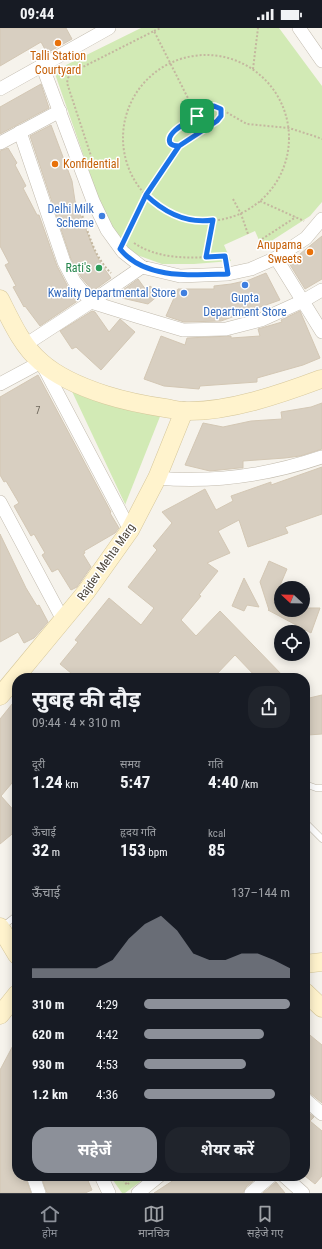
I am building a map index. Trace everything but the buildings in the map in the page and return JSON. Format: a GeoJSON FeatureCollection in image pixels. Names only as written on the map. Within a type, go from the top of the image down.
{"type":"FeatureCollection","features":[{"type":"Feature","properties":{"kind":"street"},"geometry":{"type":"LineString","coordinates":[[0,89],[109,28]]}},
{"type":"Feature","properties":{"kind":"street"},"geometry":{"type":"LineString","coordinates":[[299,28],[318,47],[322,61]]}},
{"type":"Feature","properties":{"kind":"street"},"geometry":{"type":"LineString","coordinates":[[42,65],[93,201],[106,230],[123,244],[142,267],[180,276],[228,274],[251,269],[276,258],[306,238],[322,219]]}},
{"type":"Feature","properties":{"kind":"street"},"geometry":{"type":"LineString","coordinates":[[0,143],[60,111]]}},
{"type":"Feature","properties":{"kind":"street"},"geometry":{"type":"LineString","coordinates":[[20,132],[64,262],[74,282],[91,302],[183,330],[226,329],[261,320],[303,301],[322,290]]}},
{"type":"Feature","properties":{"kind":"street"},"geometry":{"type":"LineString","coordinates":[[276,258],[322,332]]}},
{"type":"Feature","properties":{"kind":"street"},"geometry":{"type":"LineString","coordinates":[[25,345],[142,267]]}},
{"type":"Feature","properties":{"kind":"street"},"geometry":{"type":"LineString","coordinates":[[0,299],[25,345],[52,371],[94,391],[145,405],[184,412],[224,408],[280,394],[322,376]]}},
{"type":"Feature","properties":{"kind":"street"},"geometry":{"type":"LineString","coordinates":[[0,384],[41,362]]}},
{"type":"Feature","properties":{"kind":"street"},"geometry":{"type":"LineString","coordinates":[[41,362],[130,530]]}},
{"type":"Feature","properties":{"kind":"street","name":"Rajdev Mehta Marg"},"geometry":{"type":"LineString","coordinates":[[19,673],[63,620],[104,567],[130,530],[157,478],[184,412]]}},
{"type":"Feature","properties":{"kind":"street"},"geometry":{"type":"LineString","coordinates":[[157,478],[216,479],[266,472],[322,457]]}},
{"type":"Feature","properties":{"kind":"street"},"geometry":{"type":"LineString","coordinates":[[0,502],[63,620]]}},
{"type":"Feature","properties":{"kind":"street","name":"Rajdev Mehta Marg"},"geometry":{"type":"LineString","coordinates":[[0,696],[12,682]]}},
{"type":"Feature","properties":{"kind":"street"},"geometry":{"type":"LineString","coordinates":[[0,928],[12,947]]}},
{"type":"Feature","properties":{"kind":"street"},"geometry":{"type":"LineString","coordinates":[[310,963],[322,962]]}},
{"type":"Feature","properties":{"kind":"street"},"geometry":{"type":"LineString","coordinates":[[310,997],[322,1008]]}},
{"type":"Feature","properties":{"kind":"street"},"geometry":{"type":"LineString","coordinates":[[0,1015],[12,1000]]}},
{"type":"Feature","properties":{"kind":"street"},"geometry":{"type":"LineString","coordinates":[[310,1103],[322,1114]]}},
{"type":"Feature","properties":{"kind":"street"},"geometry":{"type":"LineString","coordinates":[[35,1181],[39,1193]]}},
{"type":"Feature","properties":{"kind":"street"},"geometry":{"type":"LineString","coordinates":[[103,1181],[109,1193]]}},
{"type":"Feature","properties":{"kind":"street"},"geometry":{"type":"LineString","coordinates":[[138,1193],[153,1181]]}},
{"type":"Feature","properties":{"kind":"street"},"geometry":{"type":"LineString","coordinates":[[251,1193],[265,1181]]}},
{"type":"Feature","properties":{"kind":"street"},"geometry":{"type":"LineString","coordinates":[[290,1181],[303,1193]]}},
{"type":"Feature","properties":{"kind":"lane"},"geometry":{"type":"LineString","coordinates":[[310,786],[322,788]]}},
{"type":"Feature","properties":{"kind":"lane"},"geometry":{"type":"LineString","coordinates":[[310,827],[322,839]]}},
{"type":"Feature","properties":{"kind":"lane"},"geometry":{"type":"LineString","coordinates":[[0,928],[12,919]]}},
{"type":"Feature","properties":{"kind":"path"},"geometry":{"type":"LineString","coordinates":[[94,163],[67,83],[68,78],[71,73],[161,28]]}},
{"type":"Feature","properties":{"kind":"path"},"geometry":{"type":"LineString","coordinates":[[253,69],[258,28]]}},
{"type":"Feature","properties":{"kind":"path"},"geometry":{"type":"LineString","coordinates":[[154,31],[197,116]]}},
{"type":"Feature","properties":{"kind":"path"},"geometry":{"type":"LineString","coordinates":[[208,55],[232,59],[253,69],[270,85],[282,106],[288,128],[288,152],[281,175],[268,194],[241,214],[227,219],[204,221],[181,218],[160,207],[146,195],[130,171],[124,148],[125,124],[132,102],[145,82],[163,67],[170,64],[185,58],[208,55]]}},
{"type":"Feature","properties":{"kind":"path"},"geometry":{"type":"LineString","coordinates":[[179,146],[174,146],[170,143],[172,132],[214,106],[247,124],[288,128],[322,139]]}},
{"type":"Feature","properties":{"kind":"path"},"geometry":{"type":"LineString","coordinates":[[123,244],[146,195],[179,146],[217,121],[221,116],[221,109]]}},
{"type":"Feature","properties":{"kind":"path"},"geometry":{"type":"LineString","coordinates":[[233,199],[241,214],[248,234]]}},
{"type":"Feature","properties":{"kind":"path"},"geometry":{"type":"LineString","coordinates":[[260,201],[304,221]]}},
{"type":"Feature","properties":{"kind":"path"},"geometry":{"type":"LineString","coordinates":[[81,212],[94,249],[103,265],[115,276]]}},
{"type":"Feature","properties":{"kind":"path"},"geometry":{"type":"LineString","coordinates":[[262,239],[296,217]]}},
{"type":"Feature","properties":{"kind":"path"},"geometry":{"type":"LineString","coordinates":[[206,257],[213,220]]}},
{"type":"Feature","properties":{"kind":"path"},"geometry":{"type":"LineString","coordinates":[[122,232],[123,244]]}},
{"type":"Feature","properties":{"kind":"path"},"geometry":{"type":"LineString","coordinates":[[123,244],[142,248],[166,256],[194,258],[225,256],[228,274]]}},
{"type":"Feature","properties":{"kind":"path"},"geometry":{"type":"LineString","coordinates":[[124,1181],[127,1185],[132,1181]]}},
{"type":"Feature","properties":{"kind":"green space"},"geometry":{"type":"Polygon","coordinates":[[[141,28],[279,28],[322,86],[322,202],[310,216],[262,247],[255,231],[224,245],[231,261],[194,264],[162,264],[137,255],[123,246],[105,217],[54,71],[141,28]]]}},
{"type":"Feature","properties":{"kind":"green space"},"geometry":{"type":"Polygon","coordinates":[[[69,385],[161,414],[125,505],[125,504],[69,385]]]}},
{"type":"Feature","properties":{"kind":"green space"},"geometry":{"type":"Polygon","coordinates":[[[114,1181],[141,1181],[125,1193],[122,1193],[114,1181]]]}},
{"type":"Feature","properties":{"kind":"place","name":"Talli Station Courtyard"},"geometry":{"type":"Point","coordinates":[58,43]}},
{"type":"Feature","properties":{"kind":"place","name":"Konfidential"},"geometry":{"type":"Point","coordinates":[55,164]}},
{"type":"Feature","properties":{"kind":"place","name":"Delhi Milk Scheme"},"geometry":{"type":"Point","coordinates":[102,216]}},
{"type":"Feature","properties":{"kind":"place","name":"Anupama Sweets"},"geometry":{"type":"Point","coordinates":[310,252]}},
{"type":"Feature","properties":{"kind":"place","name":"Rati's"},"geometry":{"type":"Point","coordinates":[99,268]}},
{"type":"Feature","properties":{"kind":"place","name":"Gupta Department Store"},"geometry":{"type":"Point","coordinates":[245,285]}},
{"type":"Feature","properties":{"kind":"place","name":"Kwality Departmental Store"},"geometry":{"type":"Point","coordinates":[184,293]}},
{"type":"Feature","properties":{"kind":"route"},"geometry":{"type":"LineString","coordinates":[[197,116],[172,132],[170,143],[174,146],[179,146],[146,195],[123,246],[120,249],[142,267],[180,276],[228,274],[225,256],[206,257],[213,220],[204,221],[181,218],[160,207],[146,195],[179,146],[217,121],[221,116],[221,109],[214,106],[197,116]]}}]}
